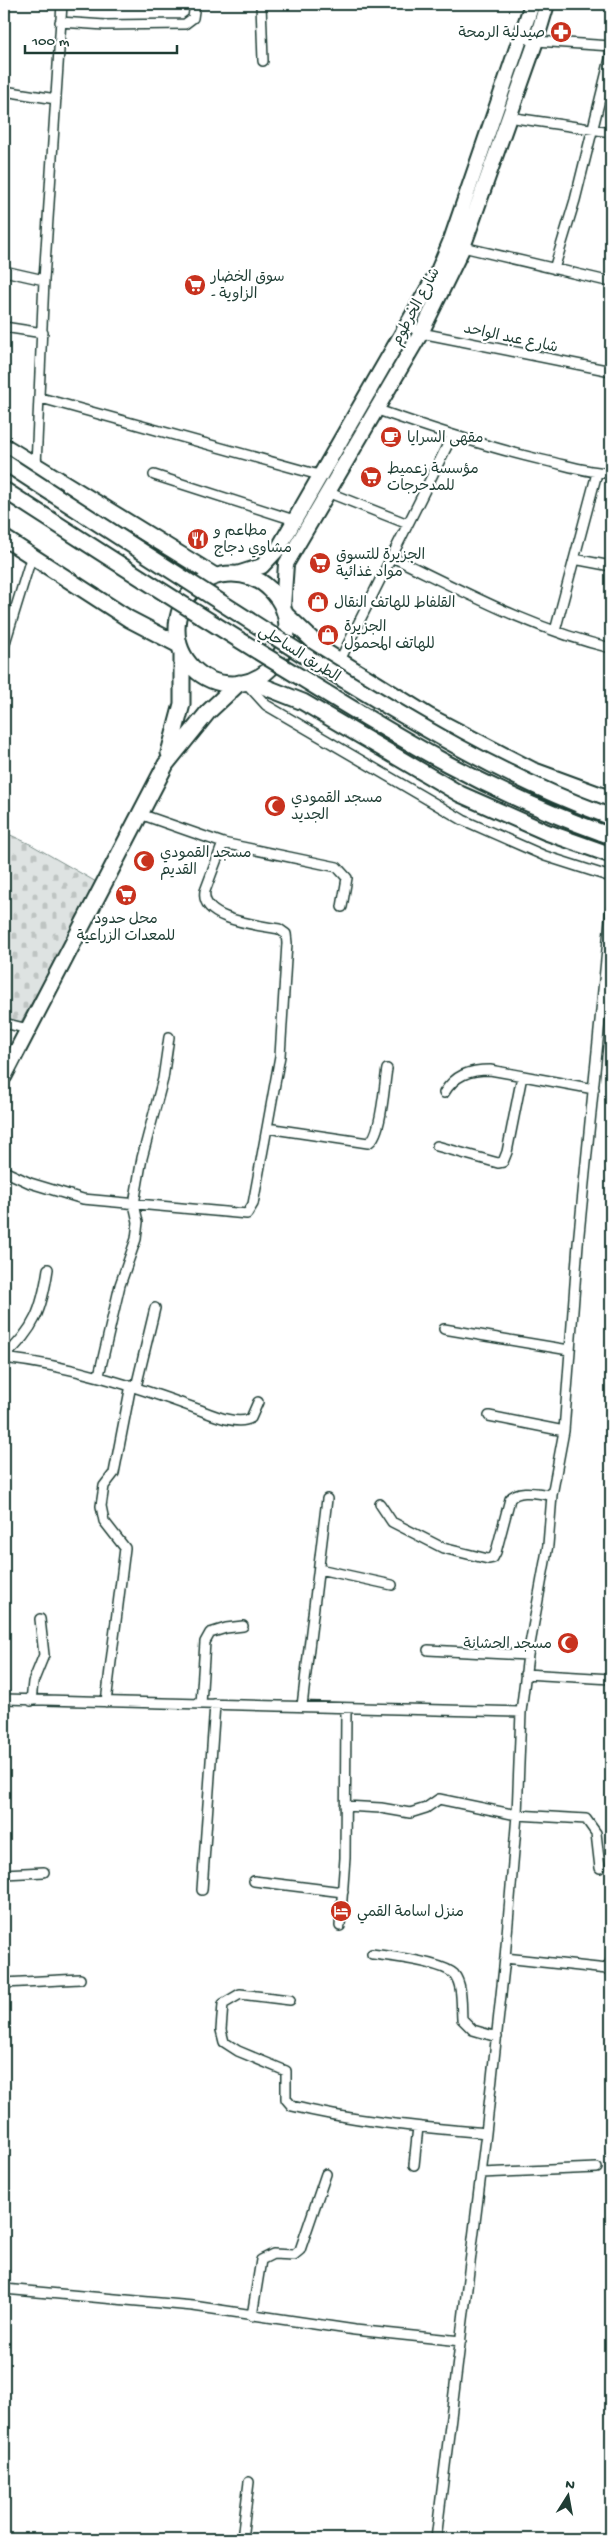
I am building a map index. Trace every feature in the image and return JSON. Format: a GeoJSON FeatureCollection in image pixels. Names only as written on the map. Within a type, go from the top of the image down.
{"type":"FeatureCollection","features":[{"type":"Feature","properties":{"kind":"highway"},"geometry":{"type":"LineString","coordinates":[[4,446],[215,576]]}},
{"type":"Feature","properties":{"kind":"highway","name":"الطريق الساحلي"},"geometry":{"type":"LineString","coordinates":[[4,462],[254,624],[419,726],[502,772],[608,815]]}},
{"type":"Feature","properties":{"kind":"highway","name":"الطريق الساحلي"},"geometry":{"type":"LineString","coordinates":[[4,490],[243,643],[408,744],[516,800],[606,834]]}},
{"type":"Feature","properties":{"kind":"highway"},"geometry":{"type":"LineString","coordinates":[[4,538],[129,619],[181,649],[200,674],[226,684],[245,682],[293,697],[460,794],[546,832],[611,855]]}},
{"type":"Feature","properties":{"kind":"highway"},"geometry":{"type":"LineString","coordinates":[[166,764],[182,704],[181,649],[176,631],[182,603],[202,582],[215,576],[236,574],[251,577],[264,584],[275,594],[284,611],[324,652],[430,717],[501,755],[564,783],[611,799]]}},
{"type":"Feature","properties":{"kind":"highway"},"geometry":{"type":"LineString","coordinates":[[4,1076],[166,764],[208,712],[245,682],[273,666],[281,654],[287,628],[284,611]]}},
{"type":"Feature","properties":{"kind":"main road","name":"شارع الخرطوم"},"geometry":{"type":"LineString","coordinates":[[236,574],[257,568],[267,562],[278,549],[438,271],[451,240],[532,4]]}},
{"type":"Feature","properties":{"kind":"main road","name":"شارع الخرطوم"},"geometry":{"type":"LineString","coordinates":[[284,611],[286,564],[421,332],[463,247],[536,41],[547,4]]}},
{"type":"Feature","properties":{"kind":"street"},"geometry":{"type":"LineString","coordinates":[[36,466],[41,398],[44,280],[62,4]]}},
{"type":"Feature","properties":{"kind":"street"},"geometry":{"type":"LineString","coordinates":[[60,22],[105,25],[185,24],[193,18],[195,4]]}},
{"type":"Feature","properties":{"kind":"street"},"geometry":{"type":"LineString","coordinates":[[261,4],[263,61]]}},
{"type":"Feature","properties":{"kind":"street"},"geometry":{"type":"LineString","coordinates":[[520,37],[536,41],[611,46]]}},
{"type":"Feature","properties":{"kind":"street"},"geometry":{"type":"LineString","coordinates":[[554,269],[574,200],[590,130],[611,55]]}},
{"type":"Feature","properties":{"kind":"street"},"geometry":{"type":"LineString","coordinates":[[4,91],[56,99]]}},
{"type":"Feature","properties":{"kind":"street"},"geometry":{"type":"LineString","coordinates":[[508,117],[611,132]]}},
{"type":"Feature","properties":{"kind":"street"},"geometry":{"type":"LineString","coordinates":[[463,247],[611,282]]}},
{"type":"Feature","properties":{"kind":"street"},"geometry":{"type":"LineString","coordinates":[[4,271],[44,280]]}},
{"type":"Feature","properties":{"kind":"street","name":"شارع عبد الواحد"},"geometry":{"type":"LineString","coordinates":[[408,325],[421,332],[611,371]]}},
{"type":"Feature","properties":{"kind":"street"},"geometry":{"type":"LineString","coordinates":[[4,327],[43,334]]}},
{"type":"Feature","properties":{"kind":"street"},"geometry":{"type":"LineString","coordinates":[[41,398],[319,475]]}},
{"type":"Feature","properties":{"kind":"street"},"geometry":{"type":"LineString","coordinates":[[375,410],[452,436],[597,473],[611,473]]}},
{"type":"Feature","properties":{"kind":"street"},"geometry":{"type":"LineString","coordinates":[[339,662],[452,436]]}},
{"type":"Feature","properties":{"kind":"street"},"geometry":{"type":"LineString","coordinates":[[556,631],[597,473]]}},
{"type":"Feature","properties":{"kind":"street"},"geometry":{"type":"LineString","coordinates":[[154,476],[294,520]]}},
{"type":"Feature","properties":{"kind":"street"},"geometry":{"type":"LineString","coordinates":[[327,492],[408,524]]}},
{"type":"Feature","properties":{"kind":"street"},"geometry":{"type":"LineString","coordinates":[[4,646],[6,628],[32,555]]}},
{"type":"Feature","properties":{"kind":"street"},"geometry":{"type":"LineString","coordinates":[[392,557],[498,608],[556,631],[611,648]]}},
{"type":"Feature","properties":{"kind":"street"},"geometry":{"type":"LineString","coordinates":[[574,559],[611,566]]}},
{"type":"Feature","properties":{"kind":"street"},"geometry":{"type":"LineString","coordinates":[[245,682],[266,705],[463,820],[545,856],[611,877]]}},
{"type":"Feature","properties":{"kind":"street"},"geometry":{"type":"LineString","coordinates":[[140,814],[223,843],[337,867],[346,878],[342,907]]}},
{"type":"Feature","properties":{"kind":"street"},"geometry":{"type":"LineString","coordinates":[[4,1171],[30,1183],[84,1199],[247,1214],[252,1204],[280,1056],[287,943],[286,934],[279,929],[226,918],[211,911],[206,905],[203,900],[205,891],[223,843]]}},
{"type":"Feature","properties":{"kind":"street"},"geometry":{"type":"LineString","coordinates":[[436,2539],[497,2036],[518,1815],[521,1712],[525,1674],[548,1545],[552,1495],[564,1430],[569,1350],[611,909]]}},
{"type":"Feature","properties":{"kind":"street"},"geometry":{"type":"LineString","coordinates":[[4,1023],[28,1029]]}},
{"type":"Feature","properties":{"kind":"street"},"geometry":{"type":"LineString","coordinates":[[99,1375],[120,1284],[136,1239],[138,1222],[134,1204],[142,1158],[160,1094],[169,1037]]}},
{"type":"Feature","properties":{"kind":"street"},"geometry":{"type":"LineString","coordinates":[[267,1128],[368,1143],[372,1141],[377,1132],[387,1069]]}},
{"type":"Feature","properties":{"kind":"street"},"geometry":{"type":"LineString","coordinates":[[444,1093],[458,1077],[474,1070],[490,1070],[594,1089]]}},
{"type":"Feature","properties":{"kind":"street"},"geometry":{"type":"LineString","coordinates":[[436,1146],[498,1163],[503,1162],[507,1152],[522,1076]]}},
{"type":"Feature","properties":{"kind":"street"},"geometry":{"type":"LineString","coordinates":[[4,1357],[29,1331],[38,1316],[48,1269]]}},
{"type":"Feature","properties":{"kind":"street"},"geometry":{"type":"LineString","coordinates":[[106,1702],[125,1548],[104,1521],[101,1506],[104,1486],[114,1473],[134,1386],[155,1308]]}},
{"type":"Feature","properties":{"kind":"street"},"geometry":{"type":"LineString","coordinates":[[444,1329],[569,1350]]}},
{"type":"Feature","properties":{"kind":"street"},"geometry":{"type":"LineString","coordinates":[[4,1357],[99,1375],[206,1412],[240,1421],[251,1418],[258,1402]]}},
{"type":"Feature","properties":{"kind":"street"},"geometry":{"type":"LineString","coordinates":[[489,1416],[564,1430]]}},
{"type":"Feature","properties":{"kind":"street"},"geometry":{"type":"LineString","coordinates":[[380,1504],[392,1522],[442,1548],[488,1559],[493,1558],[496,1552],[510,1499],[513,1495],[521,1492],[552,1495]]}},
{"type":"Feature","properties":{"kind":"street"},"geometry":{"type":"LineString","coordinates":[[302,1706],[327,1500]]}},
{"type":"Feature","properties":{"kind":"street"},"geometry":{"type":"LineString","coordinates":[[318,1569],[392,1585]]}},
{"type":"Feature","properties":{"kind":"street"},"geometry":{"type":"LineString","coordinates":[[31,1701],[33,1682],[44,1655],[40,1619]]}},
{"type":"Feature","properties":{"kind":"street"},"geometry":{"type":"LineString","coordinates":[[201,1704],[205,1642],[210,1632],[243,1626]]}},
{"type":"Feature","properties":{"kind":"street"},"geometry":{"type":"LineString","coordinates":[[428,1650],[528,1654]]}},
{"type":"Feature","properties":{"kind":"street"},"geometry":{"type":"LineString","coordinates":[[525,1674],[611,1679]]}},
{"type":"Feature","properties":{"kind":"street"},"geometry":{"type":"LineString","coordinates":[[4,1699],[521,1712]]}},
{"type":"Feature","properties":{"kind":"street"},"geometry":{"type":"LineString","coordinates":[[202,1890],[215,1704]]}},
{"type":"Feature","properties":{"kind":"street"},"geometry":{"type":"LineString","coordinates":[[340,1926],[343,1892],[346,1709]]}},
{"type":"Feature","properties":{"kind":"street"},"geometry":{"type":"LineString","coordinates":[[345,1806],[381,1808],[410,1813],[426,1808],[439,1799],[518,1815],[588,1820],[596,1833],[600,1868]]}},
{"type":"Feature","properties":{"kind":"street"},"geometry":{"type":"LineString","coordinates":[[4,1874],[44,1872]]}},
{"type":"Feature","properties":{"kind":"street"},"geometry":{"type":"LineString","coordinates":[[254,1882],[343,1892]]}},
{"type":"Feature","properties":{"kind":"street"},"geometry":{"type":"LineString","coordinates":[[372,1954],[403,1957],[446,1969],[454,1974],[460,1986],[462,2019],[473,2030],[497,2036]]}},
{"type":"Feature","properties":{"kind":"street"},"geometry":{"type":"LineString","coordinates":[[505,1958],[607,1969],[611,1961]]}},
{"type":"Feature","properties":{"kind":"street"},"geometry":{"type":"LineString","coordinates":[[4,1983],[80,1979]]}},
{"type":"Feature","properties":{"kind":"street"},"geometry":{"type":"LineString","coordinates":[[290,2000],[240,1994],[223,2004],[221,2030],[224,2042],[238,2051],[286,2070],[286,2099],[292,2106],[354,2118],[418,2127],[486,2133]]}},
{"type":"Feature","properties":{"kind":"street"},"geometry":{"type":"LineString","coordinates":[[414,2166],[418,2127]]}},
{"type":"Feature","properties":{"kind":"street"},"geometry":{"type":"LineString","coordinates":[[481,2173],[597,2168]]}},
{"type":"Feature","properties":{"kind":"street"},"geometry":{"type":"LineString","coordinates":[[252,2316],[261,2260],[272,2254],[294,2255],[300,2250],[326,2174]]}},
{"type":"Feature","properties":{"kind":"street"},"geometry":{"type":"LineString","coordinates":[[4,2289],[193,2306],[356,2330],[461,2341]]}},
{"type":"Feature","properties":{"kind":"street"},"geometry":{"type":"LineString","coordinates":[[242,2539],[250,2482]]}},
{"type":"Feature","properties":{"kind":"green space"},"geometry":{"type":"Polygon","coordinates":[[[4,832],[30,844],[98,883],[16,1031],[4,1026],[4,832]]]}},
{"type":"Feature","properties":{"kind":"place","name":"صيدلية الرمحة"},"geometry":{"type":"Point","coordinates":[561,32]}},
{"type":"Feature","properties":{"kind":"place","name":"سوق الخضار - الزاوية"},"geometry":{"type":"Point","coordinates":[195,285]}},
{"type":"Feature","properties":{"kind":"place","name":"مقهى السرايا"},"geometry":{"type":"Point","coordinates":[391,437]}},
{"type":"Feature","properties":{"kind":"place","name":"مؤسسة زعميط للمدحرجات"},"geometry":{"type":"Point","coordinates":[371,477]}},
{"type":"Feature","properties":{"kind":"place","name":"مطاعم و مشاوي دجاج"},"geometry":{"type":"Point","coordinates":[198,539]}},
{"type":"Feature","properties":{"kind":"place","name":"الجزيرة للتسوق مواد غذائية"},"geometry":{"type":"Point","coordinates":[320,563]}},
{"type":"Feature","properties":{"kind":"place","name":"القلفاط للهاتف النقال"},"geometry":{"type":"Point","coordinates":[318,602]}},
{"type":"Feature","properties":{"kind":"place","name":"الجزيرة للهاتف المحمول"},"geometry":{"type":"Point","coordinates":[328,635]}},
{"type":"Feature","properties":{"kind":"place","name":"مسجد القمودي الجديد"},"geometry":{"type":"Point","coordinates":[275,806]}},
{"type":"Feature","properties":{"kind":"place","name":"مسجد القمودي القديم"},"geometry":{"type":"Point","coordinates":[144,861]}},
{"type":"Feature","properties":{"kind":"place","name":"محل حدود للمعدات الزراعية"},"geometry":{"type":"Point","coordinates":[126,895]}},
{"type":"Feature","properties":{"kind":"place","name":"مسجد الحشانة"},"geometry":{"type":"Point","coordinates":[568,1643]}},
{"type":"Feature","properties":{"kind":"place","name":"منزل اسامة القمي"},"geometry":{"type":"Point","coordinates":[341,1911]}}]}
